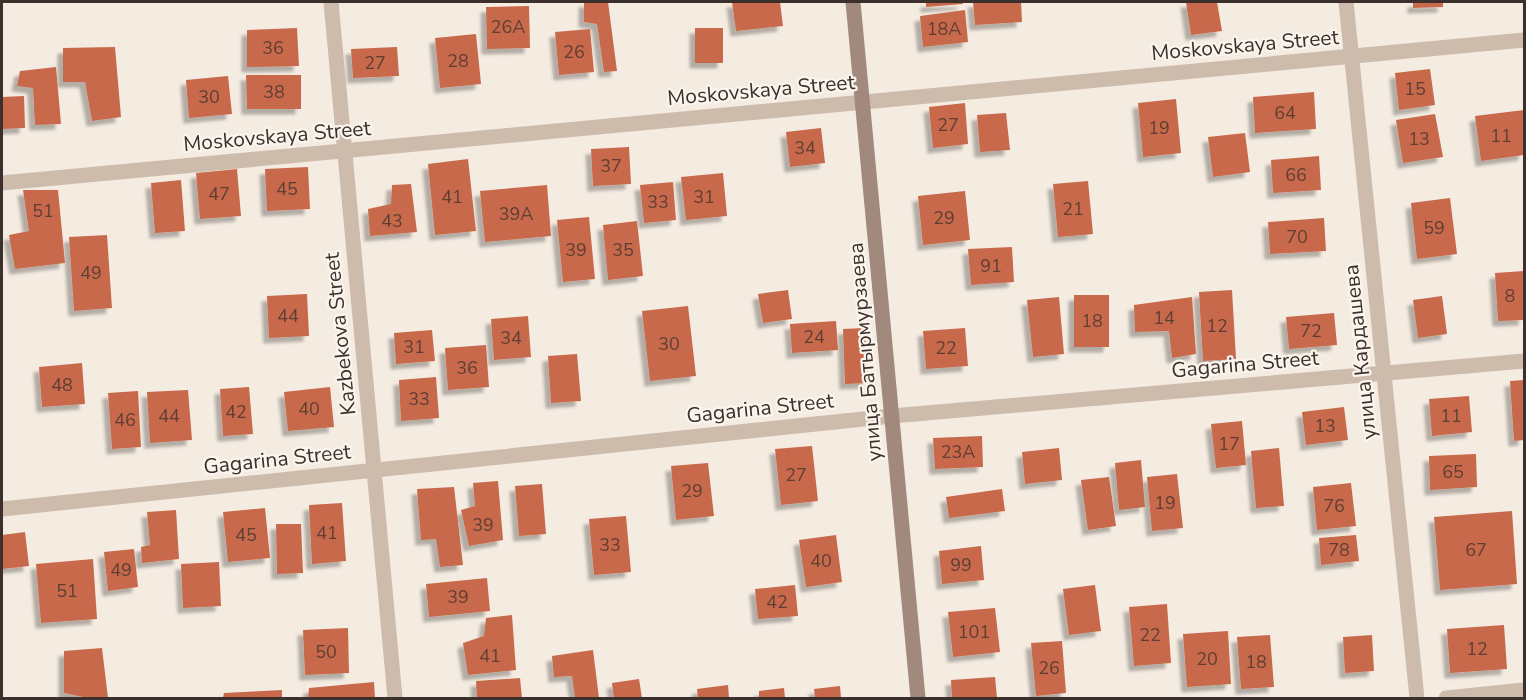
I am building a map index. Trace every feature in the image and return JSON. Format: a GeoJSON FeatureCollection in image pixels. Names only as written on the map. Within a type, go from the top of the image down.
{"type":"FeatureCollection","features":[{"type":"Feature","properties":{"kind":"street","name":"Kazbekova Street"},"geometry":{"type":"LineString","coordinates":[[331,2],[395,699]]}},
{"type":"Feature","properties":{"kind":"street","name":"улица Батырмурзаева"},"geometry":{"type":"LineString","coordinates":[[853,2],[918,699]]}},
{"type":"Feature","properties":{"kind":"street","name":"улица Кардашева"},"geometry":{"type":"LineString","coordinates":[[1346,2],[1417,699]]}},
{"type":"Feature","properties":{"kind":"street","name":"Moskovskaya Street"},"geometry":{"type":"LineString","coordinates":[[2,183],[1524,40]]}},
{"type":"Feature","properties":{"kind":"street","name":"Gagarina Street"},"geometry":{"type":"LineString","coordinates":[[2,509],[892,416],[1524,361]]}},
{"type":"Feature","properties":{"kind":"street"},"geometry":{"type":"LineString","coordinates":[[1446,699],[1524,690]]}},
{"type":"Feature","properties":{"kind":"building"},"geometry":{"type":"Polygon","coordinates":[[[584,2],[608,2],[617,71],[604,72],[597,24],[584,22],[584,2]]]}},
{"type":"Feature","properties":{"kind":"building"},"geometry":{"type":"Polygon","coordinates":[[[732,2],[780,2],[783,26],[736,31],[732,2]]]}},
{"type":"Feature","properties":{"kind":"building"},"geometry":{"type":"Polygon","coordinates":[[[926,2],[963,2],[963,4],[926,7],[926,2]]]}},
{"type":"Feature","properties":{"kind":"building"},"geometry":{"type":"Polygon","coordinates":[[[973,2],[1021,2],[1022,22],[975,25],[973,2]]]}},
{"type":"Feature","properties":{"kind":"building"},"geometry":{"type":"Polygon","coordinates":[[[1186,2],[1217,2],[1222,31],[1191,35],[1186,2]]]}},
{"type":"Feature","properties":{"kind":"building"},"geometry":{"type":"Polygon","coordinates":[[[1413,2],[1443,2],[1443,7],[1413,8],[1413,2]]]}},
{"type":"Feature","properties":{"kind":"building"},"geometry":{"type":"Polygon","coordinates":[[[529,6],[530,48],[487,49],[486,7],[529,6]]]}},
{"type":"Feature","properties":{"kind":"building"},"geometry":{"type":"Polygon","coordinates":[[[965,10],[968,42],[923,47],[920,16],[965,10]]]}},
{"type":"Feature","properties":{"kind":"building"},"geometry":{"type":"Polygon","coordinates":[[[297,28],[299,66],[247,67],[247,30],[297,28]]]}},
{"type":"Feature","properties":{"kind":"building"},"geometry":{"type":"Polygon","coordinates":[[[695,28],[723,28],[723,63],[695,63],[695,28]]]}},
{"type":"Feature","properties":{"kind":"building"},"geometry":{"type":"Polygon","coordinates":[[[590,29],[594,72],[559,75],[555,32],[590,29]]]}},
{"type":"Feature","properties":{"kind":"building"},"geometry":{"type":"Polygon","coordinates":[[[476,34],[481,84],[440,88],[435,38],[476,34]]]}},
{"type":"Feature","properties":{"kind":"building"},"geometry":{"type":"Polygon","coordinates":[[[115,47],[121,117],[92,121],[85,82],[63,82],[63,48],[115,47]]]}},
{"type":"Feature","properties":{"kind":"building"},"geometry":{"type":"Polygon","coordinates":[[[397,47],[399,76],[353,78],[351,49],[397,47]]]}},
{"type":"Feature","properties":{"kind":"building"},"geometry":{"type":"Polygon","coordinates":[[[56,67],[61,124],[35,125],[33,88],[17,86],[20,71],[56,67]]]}},
{"type":"Feature","properties":{"kind":"building"},"geometry":{"type":"Polygon","coordinates":[[[1430,69],[1435,105],[1399,110],[1395,73],[1430,69]]]}},
{"type":"Feature","properties":{"kind":"building"},"geometry":{"type":"Polygon","coordinates":[[[246,75],[301,75],[301,109],[247,109],[246,75]]]}},
{"type":"Feature","properties":{"kind":"building"},"geometry":{"type":"Polygon","coordinates":[[[228,76],[232,114],[189,118],[186,80],[228,76]]]}},
{"type":"Feature","properties":{"kind":"building"},"geometry":{"type":"Polygon","coordinates":[[[1314,92],[1316,129],[1255,133],[1253,97],[1314,92]]]}},
{"type":"Feature","properties":{"kind":"building"},"geometry":{"type":"Polygon","coordinates":[[[24,96],[25,128],[2,129],[2,97],[24,96]]]}},
{"type":"Feature","properties":{"kind":"building"},"geometry":{"type":"Polygon","coordinates":[[[1176,99],[1181,153],[1143,157],[1138,103],[1176,99]]]}},
{"type":"Feature","properties":{"kind":"building"},"geometry":{"type":"Polygon","coordinates":[[[965,103],[968,144],[933,148],[929,107],[965,103]]]}},
{"type":"Feature","properties":{"kind":"building"},"geometry":{"type":"Polygon","coordinates":[[[1524,110],[1524,155],[1481,161],[1475,116],[1524,110]]]}},
{"type":"Feature","properties":{"kind":"building"},"geometry":{"type":"Polygon","coordinates":[[[1006,113],[1010,150],[980,152],[977,115],[1006,113]]]}},
{"type":"Feature","properties":{"kind":"building"},"geometry":{"type":"Polygon","coordinates":[[[1435,114],[1443,157],[1403,163],[1396,120],[1435,114]]]}},
{"type":"Feature","properties":{"kind":"building"},"geometry":{"type":"Polygon","coordinates":[[[821,128],[825,163],[790,167],[786,132],[821,128]]]}},
{"type":"Feature","properties":{"kind":"building"},"geometry":{"type":"Polygon","coordinates":[[[1245,133],[1250,172],[1213,177],[1208,137],[1245,133]]]}},
{"type":"Feature","properties":{"kind":"building"},"geometry":{"type":"Polygon","coordinates":[[[629,147],[631,184],[593,186],[591,149],[629,147]]]}},
{"type":"Feature","properties":{"kind":"building"},"geometry":{"type":"Polygon","coordinates":[[[1319,156],[1321,190],[1273,193],[1271,160],[1319,156]]]}},
{"type":"Feature","properties":{"kind":"building"},"geometry":{"type":"Polygon","coordinates":[[[468,159],[476,231],[435,235],[428,164],[468,159]]]}},
{"type":"Feature","properties":{"kind":"building"},"geometry":{"type":"Polygon","coordinates":[[[308,167],[310,209],[267,211],[265,169],[308,167]]]}},
{"type":"Feature","properties":{"kind":"building"},"geometry":{"type":"Polygon","coordinates":[[[237,169],[241,216],[200,219],[196,173],[237,169]]]}},
{"type":"Feature","properties":{"kind":"building"},"geometry":{"type":"Polygon","coordinates":[[[723,173],[727,216],[686,220],[681,177],[723,173]]]}},
{"type":"Feature","properties":{"kind":"building"},"geometry":{"type":"Polygon","coordinates":[[[181,180],[185,231],[155,233],[151,183],[181,180]]]}},
{"type":"Feature","properties":{"kind":"building"},"geometry":{"type":"Polygon","coordinates":[[[1088,181],[1093,234],[1058,237],[1053,184],[1088,181]]]}},
{"type":"Feature","properties":{"kind":"building"},"geometry":{"type":"Polygon","coordinates":[[[673,182],[676,220],[644,223],[640,185],[673,182]]]}},
{"type":"Feature","properties":{"kind":"building"},"geometry":{"type":"Polygon","coordinates":[[[411,184],[417,232],[370,236],[368,209],[391,204],[392,185],[411,184]]]}},
{"type":"Feature","properties":{"kind":"building"},"geometry":{"type":"Polygon","coordinates":[[[547,185],[551,236],[485,242],[480,191],[547,185]]]}},
{"type":"Feature","properties":{"kind":"building"},"geometry":{"type":"Polygon","coordinates":[[[23,190],[58,190],[65,263],[15,269],[9,235],[29,231],[23,190]]]}},
{"type":"Feature","properties":{"kind":"building"},"geometry":{"type":"Polygon","coordinates":[[[965,191],[970,240],[923,245],[918,196],[965,191]]]}},
{"type":"Feature","properties":{"kind":"building"},"geometry":{"type":"Polygon","coordinates":[[[1450,198],[1457,254],[1417,259],[1411,203],[1450,198]]]}},
{"type":"Feature","properties":{"kind":"building"},"geometry":{"type":"Polygon","coordinates":[[[589,217],[595,279],[563,282],[557,220],[589,217]]]}},
{"type":"Feature","properties":{"kind":"building"},"geometry":{"type":"Polygon","coordinates":[[[1324,218],[1326,251],[1270,254],[1268,222],[1324,218]]]}},
{"type":"Feature","properties":{"kind":"building"},"geometry":{"type":"Polygon","coordinates":[[[637,221],[643,276],[608,280],[603,225],[637,221]]]}},
{"type":"Feature","properties":{"kind":"building"},"geometry":{"type":"Polygon","coordinates":[[[107,235],[112,308],[74,311],[69,237],[107,235]]]}},
{"type":"Feature","properties":{"kind":"building"},"geometry":{"type":"Polygon","coordinates":[[[1012,247],[1014,282],[971,285],[968,249],[1012,247]]]}},
{"type":"Feature","properties":{"kind":"building"},"geometry":{"type":"Polygon","coordinates":[[[1524,271],[1524,320],[1498,321],[1495,273],[1524,271]]]}},
{"type":"Feature","properties":{"kind":"building"},"geometry":{"type":"Polygon","coordinates":[[[788,290],[792,319],[763,323],[758,294],[788,290]]]}},
{"type":"Feature","properties":{"kind":"building"},"geometry":{"type":"Polygon","coordinates":[[[1232,290],[1236,359],[1203,361],[1199,292],[1232,290]]]}},
{"type":"Feature","properties":{"kind":"building"},"geometry":{"type":"Polygon","coordinates":[[[307,294],[309,336],[269,338],[267,296],[307,294]]]}},
{"type":"Feature","properties":{"kind":"building"},"geometry":{"type":"Polygon","coordinates":[[[1074,295],[1109,295],[1109,347],[1074,347],[1074,295]]]}},
{"type":"Feature","properties":{"kind":"building"},"geometry":{"type":"Polygon","coordinates":[[[1442,296],[1447,334],[1418,338],[1413,300],[1442,296]]]}},
{"type":"Feature","properties":{"kind":"building"},"geometry":{"type":"Polygon","coordinates":[[[1059,297],[1064,354],[1033,357],[1027,300],[1059,297]]]}},
{"type":"Feature","properties":{"kind":"building"},"geometry":{"type":"Polygon","coordinates":[[[1192,297],[1196,354],[1172,358],[1169,331],[1135,332],[1134,305],[1192,297]]]}},
{"type":"Feature","properties":{"kind":"building"},"geometry":{"type":"Polygon","coordinates":[[[688,306],[696,376],[650,381],[642,311],[688,306]]]}},
{"type":"Feature","properties":{"kind":"building"},"geometry":{"type":"Polygon","coordinates":[[[1334,313],[1337,345],[1289,349],[1286,317],[1334,313]]]}},
{"type":"Feature","properties":{"kind":"building"},"geometry":{"type":"Polygon","coordinates":[[[528,316],[531,357],[494,360],[491,319],[528,316]]]}},
{"type":"Feature","properties":{"kind":"building"},"geometry":{"type":"Polygon","coordinates":[[[836,321],[838,350],[792,353],[790,324],[836,321]]]}},
{"type":"Feature","properties":{"kind":"building"},"geometry":{"type":"Polygon","coordinates":[[[865,328],[868,383],[845,384],[843,329],[865,328]]]}},
{"type":"Feature","properties":{"kind":"building"},"geometry":{"type":"Polygon","coordinates":[[[965,328],[968,366],[926,369],[923,331],[965,328]]]}},
{"type":"Feature","properties":{"kind":"building"},"geometry":{"type":"Polygon","coordinates":[[[432,330],[435,361],[396,364],[394,333],[432,330]]]}},
{"type":"Feature","properties":{"kind":"building"},"geometry":{"type":"Polygon","coordinates":[[[486,345],[489,387],[448,390],[445,348],[486,345]]]}},
{"type":"Feature","properties":{"kind":"building"},"geometry":{"type":"Polygon","coordinates":[[[577,354],[581,401],[551,403],[548,356],[577,354]]]}},
{"type":"Feature","properties":{"kind":"building"},"geometry":{"type":"Polygon","coordinates":[[[82,363],[85,404],[42,407],[39,367],[82,363]]]}},
{"type":"Feature","properties":{"kind":"building"},"geometry":{"type":"Polygon","coordinates":[[[436,377],[439,418],[401,421],[399,380],[436,377]]]}},
{"type":"Feature","properties":{"kind":"building"},"geometry":{"type":"Polygon","coordinates":[[[1524,380],[1524,440],[1514,441],[1510,381],[1524,380]]]}},
{"type":"Feature","properties":{"kind":"building"},"geometry":{"type":"Polygon","coordinates":[[[249,387],[253,434],[223,436],[220,389],[249,387]]]}},
{"type":"Feature","properties":{"kind":"building"},"geometry":{"type":"Polygon","coordinates":[[[330,387],[334,427],[288,431],[284,392],[330,387]]]}},
{"type":"Feature","properties":{"kind":"building"},"geometry":{"type":"Polygon","coordinates":[[[188,390],[192,440],[150,443],[147,392],[188,390]]]}},
{"type":"Feature","properties":{"kind":"building"},"geometry":{"type":"Polygon","coordinates":[[[138,391],[141,447],[112,449],[108,393],[138,391]]]}},
{"type":"Feature","properties":{"kind":"building"},"geometry":{"type":"Polygon","coordinates":[[[1469,396],[1472,432],[1432,436],[1429,399],[1469,396]]]}},
{"type":"Feature","properties":{"kind":"building"},"geometry":{"type":"Polygon","coordinates":[[[1344,407],[1348,440],[1306,445],[1302,412],[1344,407]]]}},
{"type":"Feature","properties":{"kind":"building"},"geometry":{"type":"Polygon","coordinates":[[[1242,421],[1246,465],[1216,468],[1211,424],[1242,421]]]}},
{"type":"Feature","properties":{"kind":"building"},"geometry":{"type":"Polygon","coordinates":[[[982,436],[983,467],[935,469],[933,438],[982,436]]]}},
{"type":"Feature","properties":{"kind":"building"},"geometry":{"type":"Polygon","coordinates":[[[812,446],[818,501],[781,505],[775,449],[812,446]]]}},
{"type":"Feature","properties":{"kind":"building"},"geometry":{"type":"Polygon","coordinates":[[[1059,448],[1062,480],[1025,484],[1022,452],[1059,448]]]}},
{"type":"Feature","properties":{"kind":"building"},"geometry":{"type":"Polygon","coordinates":[[[1279,448],[1284,506],[1256,508],[1251,451],[1279,448]]]}},
{"type":"Feature","properties":{"kind":"building"},"geometry":{"type":"Polygon","coordinates":[[[1476,454],[1477,487],[1430,490],[1429,456],[1476,454]]]}},
{"type":"Feature","properties":{"kind":"building"},"geometry":{"type":"Polygon","coordinates":[[[1141,460],[1145,507],[1119,510],[1115,463],[1141,460]]]}},
{"type":"Feature","properties":{"kind":"building"},"geometry":{"type":"Polygon","coordinates":[[[708,463],[714,516],[676,520],[671,466],[708,463]]]}},
{"type":"Feature","properties":{"kind":"building"},"geometry":{"type":"Polygon","coordinates":[[[1177,474],[1183,528],[1152,531],[1147,477],[1177,474]]]}},
{"type":"Feature","properties":{"kind":"building"},"geometry":{"type":"Polygon","coordinates":[[[1109,477],[1116,526],[1088,530],[1081,480],[1109,477]]]}},
{"type":"Feature","properties":{"kind":"building"},"geometry":{"type":"Polygon","coordinates":[[[498,481],[503,540],[469,546],[461,510],[475,506],[473,483],[498,481]]]}},
{"type":"Feature","properties":{"kind":"building"},"geometry":{"type":"Polygon","coordinates":[[[1351,483],[1356,526],[1317,530],[1313,487],[1351,483]]]}},
{"type":"Feature","properties":{"kind":"building"},"geometry":{"type":"Polygon","coordinates":[[[542,484],[546,534],[519,536],[515,486],[542,484]]]}},
{"type":"Feature","properties":{"kind":"building"},"geometry":{"type":"Polygon","coordinates":[[[454,487],[463,565],[440,567],[436,539],[421,540],[417,489],[454,487]]]}},
{"type":"Feature","properties":{"kind":"building"},"geometry":{"type":"Polygon","coordinates":[[[1002,489],[1005,511],[949,518],[946,497],[1002,489]]]}},
{"type":"Feature","properties":{"kind":"building"},"geometry":{"type":"Polygon","coordinates":[[[342,503],[346,561],[312,564],[309,505],[342,503]]]}},
{"type":"Feature","properties":{"kind":"building"},"geometry":{"type":"Polygon","coordinates":[[[265,508],[270,558],[228,562],[223,512],[265,508]]]}},
{"type":"Feature","properties":{"kind":"building"},"geometry":{"type":"Polygon","coordinates":[[[176,510],[179,559],[142,563],[141,547],[150,545],[147,512],[176,510]]]}},
{"type":"Feature","properties":{"kind":"building"},"geometry":{"type":"Polygon","coordinates":[[[1512,511],[1517,584],[1440,590],[1434,517],[1512,511]]]}},
{"type":"Feature","properties":{"kind":"building"},"geometry":{"type":"Polygon","coordinates":[[[626,516],[631,572],[594,575],[589,519],[626,516]]]}},
{"type":"Feature","properties":{"kind":"building"},"geometry":{"type":"Polygon","coordinates":[[[276,524],[301,524],[303,573],[277,574],[276,524]]]}},
{"type":"Feature","properties":{"kind":"building"},"geometry":{"type":"Polygon","coordinates":[[[25,532],[29,566],[2,569],[2,535],[25,532]]]}},
{"type":"Feature","properties":{"kind":"building"},"geometry":{"type":"Polygon","coordinates":[[[836,535],[842,582],[806,587],[799,540],[836,535]]]}},
{"type":"Feature","properties":{"kind":"building"},"geometry":{"type":"Polygon","coordinates":[[[1356,535],[1359,561],[1321,565],[1319,538],[1356,535]]]}},
{"type":"Feature","properties":{"kind":"building"},"geometry":{"type":"Polygon","coordinates":[[[981,546],[984,580],[942,584],[939,551],[981,546]]]}},
{"type":"Feature","properties":{"kind":"building"},"geometry":{"type":"Polygon","coordinates":[[[134,549],[138,587],[108,591],[104,552],[134,549]]]}},
{"type":"Feature","properties":{"kind":"building"},"geometry":{"type":"Polygon","coordinates":[[[93,559],[97,619],[41,623],[36,564],[93,559]]]}},
{"type":"Feature","properties":{"kind":"building"},"geometry":{"type":"Polygon","coordinates":[[[219,562],[221,606],[183,608],[181,564],[219,562]]]}},
{"type":"Feature","properties":{"kind":"building"},"geometry":{"type":"Polygon","coordinates":[[[487,578],[490,611],[429,617],[426,584],[487,578]]]}},
{"type":"Feature","properties":{"kind":"building"},"geometry":{"type":"Polygon","coordinates":[[[795,585],[798,616],[758,619],[755,589],[795,585]]]}},
{"type":"Feature","properties":{"kind":"building"},"geometry":{"type":"Polygon","coordinates":[[[1095,585],[1101,631],[1069,635],[1063,589],[1095,585]]]}},
{"type":"Feature","properties":{"kind":"building"},"geometry":{"type":"Polygon","coordinates":[[[1167,604],[1171,663],[1134,666],[1129,607],[1167,604]]]}},
{"type":"Feature","properties":{"kind":"building"},"geometry":{"type":"Polygon","coordinates":[[[995,608],[1000,652],[953,657],[948,612],[995,608]]]}},
{"type":"Feature","properties":{"kind":"building"},"geometry":{"type":"Polygon","coordinates":[[[512,615],[516,670],[468,675],[463,643],[484,636],[486,618],[512,615]]]}},
{"type":"Feature","properties":{"kind":"building"},"geometry":{"type":"Polygon","coordinates":[[[1504,625],[1507,669],[1450,673],[1447,629],[1504,625]]]}},
{"type":"Feature","properties":{"kind":"building"},"geometry":{"type":"Polygon","coordinates":[[[348,628],[349,673],[305,675],[303,630],[348,628]]]}},
{"type":"Feature","properties":{"kind":"building"},"geometry":{"type":"Polygon","coordinates":[[[1228,631],[1231,684],[1187,687],[1183,634],[1228,631]]]}},
{"type":"Feature","properties":{"kind":"building"},"geometry":{"type":"Polygon","coordinates":[[[1270,635],[1274,687],[1241,689],[1237,637],[1270,635]]]}},
{"type":"Feature","properties":{"kind":"building"},"geometry":{"type":"Polygon","coordinates":[[[1372,635],[1374,671],[1345,673],[1343,637],[1372,635]]]}},
{"type":"Feature","properties":{"kind":"building"},"geometry":{"type":"Polygon","coordinates":[[[1062,641],[1066,693],[1036,696],[1031,643],[1062,641]]]}},
{"type":"Feature","properties":{"kind":"building"},"geometry":{"type":"Polygon","coordinates":[[[102,648],[108,698],[83,698],[64,693],[64,651],[102,648]]]}},
{"type":"Feature","properties":{"kind":"building"},"geometry":{"type":"Polygon","coordinates":[[[593,650],[599,698],[575,698],[572,676],[554,677],[552,656],[593,650]]]}},
{"type":"Feature","properties":{"kind":"building"},"geometry":{"type":"Polygon","coordinates":[[[995,677],[997,698],[952,698],[951,680],[995,677]]]}},
{"type":"Feature","properties":{"kind":"building"},"geometry":{"type":"Polygon","coordinates":[[[520,678],[522,698],[477,698],[476,681],[520,678]]]}},
{"type":"Feature","properties":{"kind":"building"},"geometry":{"type":"Polygon","coordinates":[[[639,679],[642,698],[614,698],[612,683],[639,679]]]}},
{"type":"Feature","properties":{"kind":"building"},"geometry":{"type":"Polygon","coordinates":[[[374,682],[375,698],[308,698],[309,688],[374,682]]]}},
{"type":"Feature","properties":{"kind":"building"},"geometry":{"type":"Polygon","coordinates":[[[728,685],[729,698],[698,698],[697,689],[728,685]]]}},
{"type":"Feature","properties":{"kind":"building"},"geometry":{"type":"Polygon","coordinates":[[[840,686],[841,698],[815,698],[814,689],[840,686]]]}},
{"type":"Feature","properties":{"kind":"building"},"geometry":{"type":"Polygon","coordinates":[[[784,688],[785,698],[759,698],[759,691],[784,688]]]}},
{"type":"Feature","properties":{"kind":"building"},"geometry":{"type":"Polygon","coordinates":[[[282,690],[282,698],[223,698],[224,693],[282,690]]]}}]}
